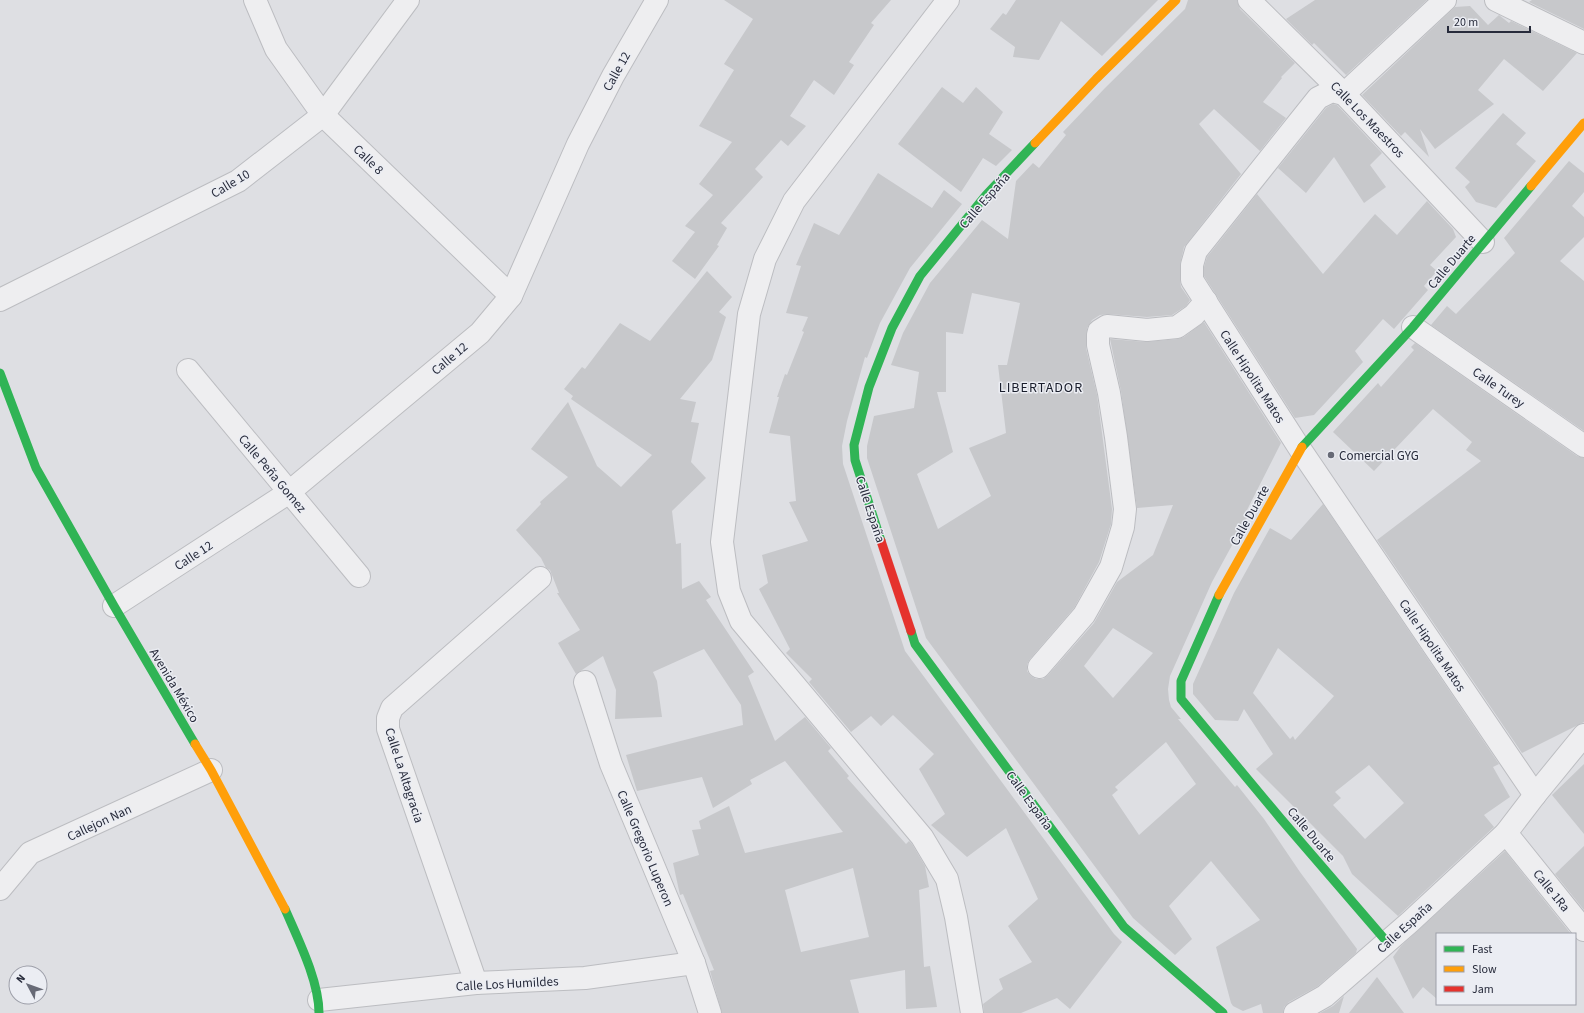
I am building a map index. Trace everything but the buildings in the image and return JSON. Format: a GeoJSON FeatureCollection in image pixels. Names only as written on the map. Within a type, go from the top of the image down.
{"type":"FeatureCollection","features":[{"type":"Feature","properties":{"kind":"street","name":"Calle 8"},"geometry":{"type":"LineString","coordinates":[[255,0],[276,49],[323,115],[512,296]]}},
{"type":"Feature","properties":{"kind":"street","name":"Calle 10"},"geometry":{"type":"LineString","coordinates":[[0,300],[238,181],[323,115],[408,0]]}},
{"type":"Feature","properties":{"kind":"street","name":"Calle 12"},"geometry":{"type":"LineString","coordinates":[[114,606],[288,493],[480,333],[512,296],[578,144],[612,76],[657,0]]}},
{"type":"Feature","properties":{"kind":"street"},"geometry":{"type":"LineString","coordinates":[[948,0],[794,201],[765,259],[749,314],[722,542],[729,591],[741,621],[922,837],[947,879],[956,917],[972,1013]]}},
{"type":"Feature","properties":{"kind":"street","name":"Calle España"},"geometry":{"type":"LineString","coordinates":[[1176,0],[1096,78],[986,195],[920,276],[892,328],[869,387],[854,445],[855,460],[915,644],[1124,927],[1223,1013]]}},
{"type":"Feature","properties":{"kind":"street","name":"Calle Los Maestros"},"geometry":{"type":"LineString","coordinates":[[1249,0],[1344,94],[1483,242]]}},
{"type":"Feature","properties":{"kind":"street"},"geometry":{"type":"LineString","coordinates":[[1344,94],[1445,0]]}},
{"type":"Feature","properties":{"kind":"street"},"geometry":{"type":"LineString","coordinates":[[1496,0],[1584,44]]}},
{"type":"Feature","properties":{"kind":"street","name":"Calle Hipolita Matos"},"geometry":{"type":"LineString","coordinates":[[1344,94],[1332,91],[1318,98],[1196,251],[1192,265],[1192,280],[1300,449],[1535,794]]}},
{"type":"Feature","properties":{"kind":"street","name":"Calle Duarte"},"geometry":{"type":"LineString","coordinates":[[1387,942],[1276,813],[1181,699],[1181,681],[1223,587],[1300,449],[1414,327],[1483,242],[1584,124]]}},
{"type":"Feature","properties":{"kind":"street"},"geometry":{"type":"LineString","coordinates":[[1039,666],[1084,615],[1112,567],[1123,527],[1125,509],[1116,436],[1109,393],[1098,345],[1098,335],[1103,328],[1107,326],[1147,330],[1178,327],[1194,316],[1206,301]]}},
{"type":"Feature","properties":{"kind":"street","name":"Calle Turey"},"geometry":{"type":"LineString","coordinates":[[1414,327],[1584,446]]}},
{"type":"Feature","properties":{"kind":"street","name":"Calle Peña Gomez"},"geometry":{"type":"LineString","coordinates":[[188,370],[288,493],[359,576]]}},
{"type":"Feature","properties":{"kind":"street","name":"Avenida México"},"geometry":{"type":"LineString","coordinates":[[0,373],[36,468],[114,606],[211,770],[285,910],[304,953],[319,1006]]}},
{"type":"Feature","properties":{"kind":"street","name":"Calle La Altagracia"},"geometry":{"type":"LineString","coordinates":[[476,983],[388,729],[388,718],[392,708],[540,578]]}},
{"type":"Feature","properties":{"kind":"street","name":"Calle Gregorio Luperon"},"geometry":{"type":"LineString","coordinates":[[585,682],[611,764],[694,963],[710,1013]]}},
{"type":"Feature","properties":{"kind":"street","name":"Calle España"},"geometry":{"type":"LineString","coordinates":[[1296,1013],[1325,996],[1387,942],[1506,833],[1535,794],[1584,735]]}},
{"type":"Feature","properties":{"kind":"street","name":"Callejon Nan"},"geometry":{"type":"LineString","coordinates":[[0,889],[30,853],[211,770]]}},
{"type":"Feature","properties":{"kind":"street","name":"Calle 1Ra"},"geometry":{"type":"LineString","coordinates":[[1506,833],[1580,924]]}},
{"type":"Feature","properties":{"kind":"street","name":"Calle Los Humildes"},"geometry":{"type":"LineString","coordinates":[[319,1006],[476,983],[585,978],[694,963]]}},
{"type":"Feature","properties":{"kind":"traffic: fast"},"geometry":{"type":"LineString","coordinates":[[881,541],[855,460],[854,445],[869,387],[892,328],[920,276],[986,195],[1035,143]]}},
{"type":"Feature","properties":{"kind":"traffic: fast"},"geometry":{"type":"LineString","coordinates":[[1302,447],[1413,327],[1531,186]]}},
{"type":"Feature","properties":{"kind":"traffic: fast"},"geometry":{"type":"LineString","coordinates":[[0,373],[36,468],[114,606],[195,744]]}},
{"type":"Feature","properties":{"kind":"traffic: fast"},"geometry":{"type":"LineString","coordinates":[[1219,595],[1181,681],[1181,699],[1281,819],[1387,942]]}},
{"type":"Feature","properties":{"kind":"traffic: fast"},"geometry":{"type":"LineString","coordinates":[[911,631],[915,644],[1124,927],[1223,1013]]}},
{"type":"Feature","properties":{"kind":"traffic: fast"},"geometry":{"type":"LineString","coordinates":[[285,909],[312,974],[316,987],[319,1013]]}},
{"type":"Feature","properties":{"kind":"traffic: slow"},"geometry":{"type":"LineString","coordinates":[[1035,143],[1096,79],[1176,0]]}},
{"type":"Feature","properties":{"kind":"traffic: slow"},"geometry":{"type":"LineString","coordinates":[[1531,186],[1584,123]]}},
{"type":"Feature","properties":{"kind":"traffic: slow"},"geometry":{"type":"LineString","coordinates":[[1219,595],[1302,447]]}},
{"type":"Feature","properties":{"kind":"traffic: slow"},"geometry":{"type":"LineString","coordinates":[[195,744],[211,770],[285,909]]}},
{"type":"Feature","properties":{"kind":"traffic: jam"},"geometry":{"type":"LineString","coordinates":[[881,541],[911,631]]}},
{"type":"Feature","properties":{"kind":"place","name":"Comercial GYG"},"geometry":{"type":"Point","coordinates":[1331,455]}},
{"type":"Feature","properties":{"kind":"district","name":"LIBERTADOR"},"geometry":{"type":"Point","coordinates":[1041,387]}}]}
